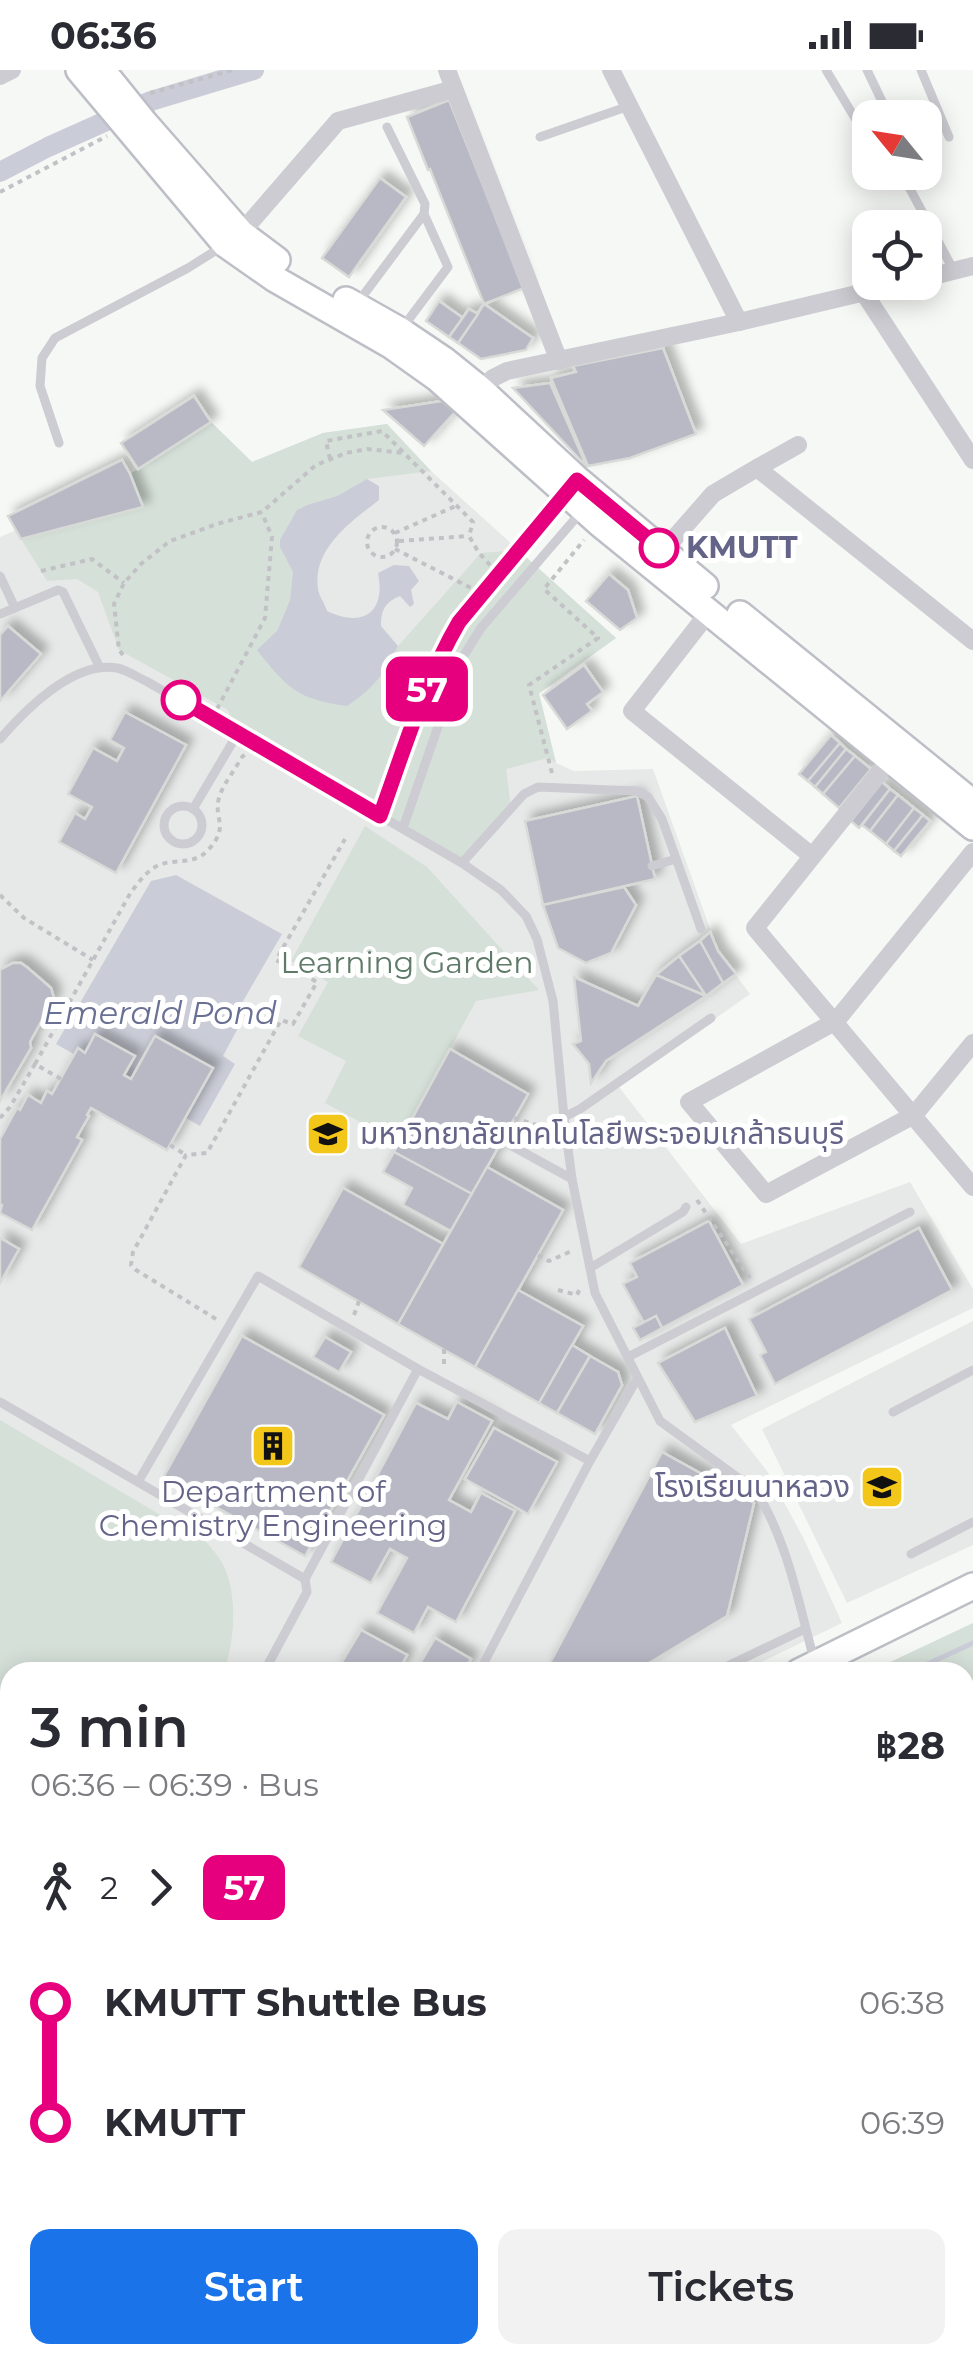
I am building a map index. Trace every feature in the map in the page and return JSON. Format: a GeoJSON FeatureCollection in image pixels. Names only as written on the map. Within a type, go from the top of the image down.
{"type":"FeatureCollection","features":[{"type":"Feature","properties":{"kind":"main road"},"geometry":{"type":"LineString","coordinates":[[78,70],[116,103],[233,239],[275,279],[351,312],[396,338],[437,378],[474,396],[709,612],[896,753],[973,803]]}},
{"type":"Feature","properties":{"kind":"main road"},"geometry":{"type":"LineString","coordinates":[[102,70],[116,103]]}},
{"type":"Feature","properties":{"kind":"main road"},"geometry":{"type":"LineString","coordinates":[[584,500],[663,552],[896,753],[973,828]]}},
{"type":"Feature","properties":{"kind":"main road"},"geometry":{"type":"LineString","coordinates":[[821,1662],[973,1586]]}},
{"type":"Feature","properties":{"kind":"street"},"geometry":{"type":"LineString","coordinates":[[0,76],[12,70]]}},
{"type":"Feature","properties":{"kind":"street"},"geometry":{"type":"LineString","coordinates":[[447,70],[559,361]]}},
{"type":"Feature","properties":{"kind":"street"},"geometry":{"type":"LineString","coordinates":[[611,70],[739,322]]}},
{"type":"Feature","properties":{"kind":"street"},"geometry":{"type":"LineString","coordinates":[[233,239],[338,121],[454,90]]}},
{"type":"Feature","properties":{"kind":"street"},"geometry":{"type":"LineString","coordinates":[[474,396],[507,371],[852,296]]}},
{"type":"Feature","properties":{"kind":"street"},"geometry":{"type":"LineString","coordinates":[[869,300],[973,460]]}},
{"type":"Feature","properties":{"kind":"street"},"geometry":{"type":"LineString","coordinates":[[663,552],[713,494],[798,446]]}},
{"type":"Feature","properties":{"kind":"street"},"geometry":{"type":"LineString","coordinates":[[757,468],[973,641]]}},
{"type":"Feature","properties":{"kind":"street"},"geometry":{"type":"LineString","coordinates":[[709,612],[632,711],[812,856]]}},
{"type":"Feature","properties":{"kind":"street"},"geometry":{"type":"LineString","coordinates":[[896,753],[755,928],[914,1116],[970,1174]]}},
{"type":"Feature","properties":{"kind":"street"},"geometry":{"type":"LineString","coordinates":[[973,852],[836,1022],[689,1102],[766,1194],[914,1116],[973,1043]]}},
{"type":"Feature","properties":{"kind":"lane"},"geometry":{"type":"LineString","coordinates":[[826,70],[852,113]]}},
{"type":"Feature","properties":{"kind":"lane"},"geometry":{"type":"LineString","coordinates":[[867,70],[881,100]]}},
{"type":"Feature","properties":{"kind":"lane"},"geometry":{"type":"LineString","coordinates":[[921,70],[949,137]]}},
{"type":"Feature","properties":{"kind":"lane"},"geometry":{"type":"LineString","coordinates":[[540,137],[629,106]]}},
{"type":"Feature","properties":{"kind":"lane"},"geometry":{"type":"LineString","coordinates":[[387,126],[425,204],[424,214],[448,267],[396,338]]}},
{"type":"Feature","properties":{"kind":"lane"},"geometry":{"type":"LineString","coordinates":[[912,190],[964,269]]}},
{"type":"Feature","properties":{"kind":"lane"},"geometry":{"type":"LineString","coordinates":[[351,312],[424,214]]}},
{"type":"Feature","properties":{"kind":"lane"},"geometry":{"type":"LineString","coordinates":[[59,443],[40,386],[42,358],[56,338],[188,268],[233,239]]}},
{"type":"Feature","properties":{"kind":"lane"},"geometry":{"type":"LineString","coordinates":[[380,816],[422,700],[459,622],[498,572],[584,500]]}},
{"type":"Feature","properties":{"kind":"lane"},"geometry":{"type":"LineString","coordinates":[[403,828],[461,660],[584,500]]}},
{"type":"Feature","properties":{"kind":"lane"},"geometry":{"type":"LineString","coordinates":[[0,576],[15,608]]}},
{"type":"Feature","properties":{"kind":"lane"},"geometry":{"type":"LineString","coordinates":[[0,614],[58,590],[62,592],[100,668]]}},
{"type":"Feature","properties":{"kind":"lane"},"geometry":{"type":"LineString","coordinates":[[0,739],[57,686],[87,671],[117,668],[146,680],[462,862],[513,900],[537,938],[553,1001],[572,1179],[595,1293],[660,1421],[756,1491],[777,1529],[805,1629],[807,1662]]}},
{"type":"Feature","properties":{"kind":"lane"},"geometry":{"type":"LineString","coordinates":[[193,809],[238,733]]}},
{"type":"Feature","properties":{"kind":"lane"},"geometry":{"type":"LineString","coordinates":[[462,862],[524,794],[538,788],[636,791],[648,797],[662,820],[701,929]]}},
{"type":"Feature","properties":{"kind":"lane"},"geometry":{"type":"LineString","coordinates":[[175,809],[193,809],[201,818],[202,830],[189,844],[176,843],[167,835],[167,818],[175,809]]}},
{"type":"Feature","properties":{"kind":"lane"},"geometry":{"type":"LineString","coordinates":[[652,866],[676,859]]}},
{"type":"Feature","properties":{"kind":"lane"},"geometry":{"type":"LineString","coordinates":[[564,1117],[711,1018]]}},
{"type":"Feature","properties":{"kind":"lane"},"geometry":{"type":"LineString","coordinates":[[502,1141],[572,1179]]}},
{"type":"Feature","properties":{"kind":"lane"},"geometry":{"type":"LineString","coordinates":[[590,1268],[686,1207]]}},
{"type":"Feature","properties":{"kind":"lane"},"geometry":{"type":"LineString","coordinates":[[628,1357],[910,1212]]}},
{"type":"Feature","properties":{"kind":"lane"},"geometry":{"type":"LineString","coordinates":[[138,1482],[258,1276],[590,1462]]}},
{"type":"Feature","properties":{"kind":"lane"},"geometry":{"type":"LineString","coordinates":[[269,1662],[307,1592],[306,1579],[418,1369]]}},
{"type":"Feature","properties":{"kind":"lane"},"geometry":{"type":"LineString","coordinates":[[893,1412],[973,1370]]}},
{"type":"Feature","properties":{"kind":"lane"},"geometry":{"type":"LineString","coordinates":[[484,1662],[637,1379]]}},
{"type":"Feature","properties":{"kind":"lane"},"geometry":{"type":"LineString","coordinates":[[0,1402],[306,1579]]}},
{"type":"Feature","properties":{"kind":"lane"},"geometry":{"type":"LineString","coordinates":[[911,1554],[973,1522]]}},
{"type":"Feature","properties":{"kind":"lane"},"geometry":{"type":"LineString","coordinates":[[736,1662],[805,1629]]}},
{"type":"Feature","properties":{"kind":"path"},"geometry":{"type":"LineString","coordinates":[[116,103],[233,70]]}},
{"type":"Feature","properties":{"kind":"path"},"geometry":{"type":"LineString","coordinates":[[0,192],[134,124]]}},
{"type":"Feature","properties":{"kind":"path"},"geometry":{"type":"LineString","coordinates":[[330,459],[326,441],[382,431],[473,522],[470,536],[479,553],[498,572]]}},
{"type":"Feature","properties":{"kind":"path"},"geometry":{"type":"LineString","coordinates":[[146,680],[119,650],[114,604],[124,582],[141,564],[170,541],[262,512],[316,465],[330,459],[367,449],[404,453]]}},
{"type":"Feature","properties":{"kind":"path"},"geometry":{"type":"LineString","coordinates":[[556,787],[529,685],[598,638],[544,589],[584,500]]}},
{"type":"Feature","properties":{"kind":"path"},"geometry":{"type":"LineString","coordinates":[[394,533],[458,505]]}},
{"type":"Feature","properties":{"kind":"path"},"geometry":{"type":"LineString","coordinates":[[213,718],[265,618],[272,537],[262,512]]}},
{"type":"Feature","properties":{"kind":"path"},"geometry":{"type":"LineString","coordinates":[[380,526],[391,529],[397,541],[395,549],[378,557],[366,543],[370,532],[380,526]]}},
{"type":"Feature","properties":{"kind":"path"},"geometry":{"type":"LineString","coordinates":[[397,541],[470,536]]}},
{"type":"Feature","properties":{"kind":"path"},"geometry":{"type":"LineString","coordinates":[[395,549],[481,594]]}},
{"type":"Feature","properties":{"kind":"path"},"geometry":{"type":"LineString","coordinates":[[41,571],[92,559],[124,582]]}},
{"type":"Feature","properties":{"kind":"path"},"geometry":{"type":"LineString","coordinates":[[0,1118],[10,1107],[142,877],[161,864],[189,862],[212,846],[221,825],[219,796],[242,757],[257,744]]}},
{"type":"Feature","properties":{"kind":"path"},"geometry":{"type":"LineString","coordinates":[[170,1145],[186,1155],[207,1153],[281,1020],[293,1024],[317,982],[276,960],[345,839]]}},
{"type":"Feature","properties":{"kind":"path"},"geometry":{"type":"LineString","coordinates":[[0,896],[24,918],[93,960]]}},
{"type":"Feature","properties":{"kind":"path"},"geometry":{"type":"LineString","coordinates":[[35,1064],[61,1079]]}},
{"type":"Feature","properties":{"kind":"path"},"geometry":{"type":"LineString","coordinates":[[514,1118],[566,1134]]}},
{"type":"Feature","properties":{"kind":"path"},"geometry":{"type":"LineString","coordinates":[[186,1155],[133,1252],[132,1265],[229,1326]]}},
{"type":"Feature","properties":{"kind":"path"},"geometry":{"type":"LineString","coordinates":[[686,1207],[699,1200],[758,1291]]}},
{"type":"Feature","properties":{"kind":"path"},"geometry":{"type":"LineString","coordinates":[[538,1255],[550,1261],[585,1245]]}},
{"type":"Feature","properties":{"kind":"path"},"geometry":{"type":"LineString","coordinates":[[558,1290],[577,1294],[590,1268]]}},
{"type":"Feature","properties":{"kind":"shaded area","name":"มหาวิทยาลัยเทคโนโลยีพระจอมเกล้าธนบุรี"},"geometry":{"type":"Polygon","coordinates":[[[211,422],[252,462],[323,433],[387,424],[431,471],[616,638],[539,694],[556,763],[574,771],[653,769],[718,951],[750,994],[619,1087],[741,1244],[910,1182],[973,1289],[973,1308],[731,1425],[767,1471],[804,1539],[842,1623],[762,1662],[0,1662],[0,537],[16,530],[21,538],[142,506],[130,474],[211,422]]]}},
{"type":"Feature","properties":{"kind":"shaded area","name":"โรงเรียนนาหลวง"},"geometry":{"type":"Polygon","coordinates":[[[973,1321],[973,1545],[847,1603],[762,1429],[973,1321]]]}},
{"type":"Feature","properties":{"kind":"green space"},"geometry":{"type":"Polygon","coordinates":[[[211,422],[252,462],[323,433],[387,424],[431,471],[367,479],[337,496],[310,504],[280,547],[293,572],[290,600],[277,631],[385,673],[398,646],[481,553],[518,550],[616,638],[539,693],[556,763],[548,758],[506,769],[511,809],[462,863],[238,733],[228,710],[119,650],[98,592],[77,579],[47,581],[21,539],[142,507],[130,474],[211,422]]]}},
{"type":"Feature","properties":{"kind":"green space","name":"Learning Garden"},"geometry":{"type":"Polygon","coordinates":[[[365,826],[427,867],[539,990],[476,1001],[399,1143],[325,1103],[346,1061],[298,1036],[328,982],[291,961],[365,826]]]}},
{"type":"Feature","properties":{"kind":"green space"},"geometry":{"type":"Polygon","coordinates":[[[0,1420],[206,1542],[223,1565],[233,1607],[226,1662],[0,1662],[0,1420]]]}},
{"type":"Feature","properties":{"kind":"green space"},"geometry":{"type":"Polygon","coordinates":[[[973,1623],[973,1662],[890,1662],[973,1623]]]}},
{"type":"Feature","properties":{"kind":"water"},"geometry":{"type":"Polygon","coordinates":[[[367,479],[379,486],[379,500],[336,537],[321,561],[318,589],[327,611],[351,618],[369,613],[378,598],[378,573],[394,565],[409,566],[419,581],[411,590],[414,604],[410,607],[400,596],[385,607],[381,626],[398,646],[377,680],[347,706],[316,700],[295,690],[257,650],[277,631],[290,600],[293,572],[280,540],[297,510],[337,496],[367,479]]]}},
{"type":"Feature","properties":{"kind":"water","name":"Emerald Pond"},"geometry":{"type":"Polygon","coordinates":[[[176,875],[282,934],[239,1008],[246,1013],[223,1056],[235,1064],[200,1126],[56,1044],[151,881],[176,875]]]}},
{"type":"Feature","properties":{"kind":"building"},"geometry":{"type":"Polygon","coordinates":[[[449,100],[524,288],[484,304],[407,117],[449,100]]]}},
{"type":"Feature","properties":{"kind":"building"},"geometry":{"type":"Polygon","coordinates":[[[380,178],[406,197],[349,277],[322,258],[380,178]]]}},
{"type":"Feature","properties":{"kind":"building"},"geometry":{"type":"Polygon","coordinates":[[[439,301],[463,318],[449,337],[426,321],[439,301]]]}},
{"type":"Feature","properties":{"kind":"building"},"geometry":{"type":"Polygon","coordinates":[[[484,304],[533,338],[526,350],[481,359],[458,343],[484,304]]]}},
{"type":"Feature","properties":{"kind":"building"},"geometry":{"type":"Polygon","coordinates":[[[469,309],[478,314],[458,343],[449,337],[469,309]]]}},
{"type":"Feature","properties":{"kind":"building"},"geometry":{"type":"Polygon","coordinates":[[[663,348],[696,434],[630,458],[588,466],[551,378],[576,372],[573,366],[663,348]]]}},
{"type":"Feature","properties":{"kind":"building"},"geometry":{"type":"Polygon","coordinates":[[[550,383],[587,467],[513,388],[550,383]]]}},
{"type":"Feature","properties":{"kind":"building"},"geometry":{"type":"Polygon","coordinates":[[[194,396],[211,422],[138,469],[121,443],[194,396]]]}},
{"type":"Feature","properties":{"kind":"building"},"geometry":{"type":"Polygon","coordinates":[[[442,401],[455,412],[424,446],[383,410],[442,401]]]}},
{"type":"Feature","properties":{"kind":"building"},"geometry":{"type":"Polygon","coordinates":[[[122,460],[143,507],[21,539],[8,516],[122,460]]]}},
{"type":"Feature","properties":{"kind":"building"},"geometry":{"type":"Polygon","coordinates":[[[609,574],[628,590],[637,618],[620,630],[586,601],[609,574]]]}},
{"type":"Feature","properties":{"kind":"building"},"geometry":{"type":"Polygon","coordinates":[[[8,626],[41,654],[0,701],[0,635],[8,626]]]}},
{"type":"Feature","properties":{"kind":"building"},"geometry":{"type":"Polygon","coordinates":[[[584,665],[603,692],[587,704],[592,711],[567,729],[543,695],[584,665]]]}},
{"type":"Feature","properties":{"kind":"building"},"geometry":{"type":"Polygon","coordinates":[[[125,712],[186,745],[116,873],[59,842],[75,813],[85,819],[92,807],[68,794],[93,748],[117,761],[124,748],[110,740],[125,712]]]}},
{"type":"Feature","properties":{"kind":"building"},"geometry":{"type":"Polygon","coordinates":[[[831,735],[840,743],[808,781],[799,774],[831,735]]]}},
{"type":"Feature","properties":{"kind":"building"},"geometry":{"type":"Polygon","coordinates":[[[840,743],[846,749],[815,787],[808,781],[840,743]]]}},
{"type":"Feature","properties":{"kind":"building"},"geometry":{"type":"Polygon","coordinates":[[[846,749],[855,756],[823,794],[815,787],[846,749]]]}},
{"type":"Feature","properties":{"kind":"building"},"geometry":{"type":"Polygon","coordinates":[[[855,756],[871,769],[839,808],[823,794],[855,756]]]}},
{"type":"Feature","properties":{"kind":"building"},"geometry":{"type":"Polygon","coordinates":[[[882,782],[890,789],[859,828],[851,821],[882,782]]]}},
{"type":"Feature","properties":{"kind":"building"},"geometry":{"type":"Polygon","coordinates":[[[890,789],[898,795],[870,831],[862,825],[890,789]]]}},
{"type":"Feature","properties":{"kind":"building"},"geometry":{"type":"Polygon","coordinates":[[[898,795],[914,808],[886,844],[870,831],[898,795]]]}},
{"type":"Feature","properties":{"kind":"building"},"geometry":{"type":"Polygon","coordinates":[[[637,796],[655,879],[543,905],[525,821],[637,796]]]}},
{"type":"Feature","properties":{"kind":"building"},"geometry":{"type":"Polygon","coordinates":[[[914,808],[923,815],[894,851],[886,844],[914,808]]]}},
{"type":"Feature","properties":{"kind":"building"},"geometry":{"type":"Polygon","coordinates":[[[923,815],[930,821],[901,856],[894,851],[923,815]]]}},
{"type":"Feature","properties":{"kind":"building"},"geometry":{"type":"Polygon","coordinates":[[[624,887],[636,905],[611,953],[586,963],[558,948],[543,905],[624,887]]]}},
{"type":"Feature","properties":{"kind":"building"},"geometry":{"type":"Polygon","coordinates":[[[710,932],[718,951],[736,974],[723,983],[700,941],[710,932]]]}},
{"type":"Feature","properties":{"kind":"building"},"geometry":{"type":"Polygon","coordinates":[[[700,941],[723,983],[706,996],[679,956],[700,941]]]}},
{"type":"Feature","properties":{"kind":"building"},"geometry":{"type":"Polygon","coordinates":[[[679,956],[706,996],[656,975],[679,956]]]}},
{"type":"Feature","properties":{"kind":"building"},"geometry":{"type":"Polygon","coordinates":[[[13,963],[28,968],[51,988],[54,998],[0,1101],[0,970],[13,963]]]}},
{"type":"Feature","properties":{"kind":"building"},"geometry":{"type":"Polygon","coordinates":[[[656,975],[706,996],[606,1061],[591,1083],[589,1064],[573,1044],[581,1041],[574,977],[638,1006],[656,975]]]}},
{"type":"Feature","properties":{"kind":"building"},"geometry":{"type":"Polygon","coordinates":[[[95,1034],[135,1056],[124,1075],[131,1079],[155,1036],[213,1068],[167,1150],[91,1108],[77,1137],[82,1140],[32,1230],[0,1213],[0,1139],[28,1095],[41,1103],[47,1091],[52,1094],[78,1048],[85,1053],[95,1034]]]}},
{"type":"Feature","properties":{"kind":"building"},"geometry":{"type":"Polygon","coordinates":[[[450,1049],[528,1094],[472,1194],[394,1152],[450,1049]]]}},
{"type":"Feature","properties":{"kind":"building"},"geometry":{"type":"Polygon","coordinates":[[[394,1152],[472,1194],[451,1231],[403,1205],[412,1188],[383,1172],[394,1152]]]}},
{"type":"Feature","properties":{"kind":"building"},"geometry":{"type":"Polygon","coordinates":[[[487,1167],[563,1210],[475,1367],[398,1324],[487,1167]]]}},
{"type":"Feature","properties":{"kind":"building"},"geometry":{"type":"Polygon","coordinates":[[[343,1188],[443,1244],[398,1324],[299,1267],[343,1188]]]}},
{"type":"Feature","properties":{"kind":"building"},"geometry":{"type":"Polygon","coordinates":[[[709,1221],[743,1285],[662,1328],[656,1316],[644,1323],[623,1284],[637,1277],[630,1263],[709,1221]]]}},
{"type":"Feature","properties":{"kind":"building"},"geometry":{"type":"Polygon","coordinates":[[[919,1228],[952,1290],[775,1384],[760,1355],[766,1352],[749,1319],[919,1228]]]}},
{"type":"Feature","properties":{"kind":"building"},"geometry":{"type":"Polygon","coordinates":[[[0,1238],[19,1249],[0,1283],[0,1238]]]}},
{"type":"Feature","properties":{"kind":"building"},"geometry":{"type":"Polygon","coordinates":[[[518,1290],[583,1326],[539,1403],[475,1367],[518,1290]]]}},
{"type":"Feature","properties":{"kind":"building"},"geometry":{"type":"Polygon","coordinates":[[[656,1316],[662,1328],[640,1340],[633,1328],[656,1316]]]}},
{"type":"Feature","properties":{"kind":"building"},"geometry":{"type":"Polygon","coordinates":[[[725,1328],[757,1396],[695,1422],[658,1363],[725,1328]]]}},
{"type":"Feature","properties":{"kind":"building","name":"Department of Chemistry Engineering"},"geometry":{"type":"Polygon","coordinates":[[[242,1336],[384,1415],[305,1556],[163,1478],[242,1336]]]}},
{"type":"Feature","properties":{"kind":"building"},"geometry":{"type":"Polygon","coordinates":[[[325,1337],[351,1352],[339,1372],[313,1357],[325,1337]]]}},
{"type":"Feature","properties":{"kind":"building"},"geometry":{"type":"Polygon","coordinates":[[[572,1345],[590,1356],[557,1413],[539,1403],[572,1345]]]}},
{"type":"Feature","properties":{"kind":"building"},"geometry":{"type":"Polygon","coordinates":[[[590,1356],[618,1372],[622,1385],[595,1434],[557,1413],[590,1356]]]}},
{"type":"Feature","properties":{"kind":"building"},"geometry":{"type":"Polygon","coordinates":[[[457,1402],[492,1421],[449,1500],[471,1512],[481,1493],[515,1511],[456,1622],[428,1607],[414,1633],[377,1613],[407,1558],[390,1549],[371,1583],[331,1562],[416,1403],[448,1419],[457,1402]]]}},
{"type":"Feature","properties":{"kind":"building"},"geometry":{"type":"Polygon","coordinates":[[[494,1428],[557,1462],[528,1514],[465,1479],[494,1428]]]}},
{"type":"Feature","properties":{"kind":"building"},"geometry":{"type":"Polygon","coordinates":[[[662,1452],[754,1503],[727,1616],[651,1662],[551,1662],[662,1452]]]}},
{"type":"Feature","properties":{"kind":"building"},"geometry":{"type":"Polygon","coordinates":[[[361,1630],[407,1655],[403,1662],[342,1662],[361,1630]]]}},
{"type":"Feature","properties":{"kind":"building"},"geometry":{"type":"Polygon","coordinates":[[[435,1638],[471,1659],[469,1662],[421,1662],[435,1638]]]}},
{"type":"Feature","properties":{"kind":"waterway"},"geometry":{"type":"LineString","coordinates":[[0,172],[151,101],[254,70]]}},
{"type":"Feature","properties":{"kind":"waterway"},"geometry":{"type":"LineString","coordinates":[[932,1662],[973,1643]]}},
{"type":"Feature","properties":{"kind":"bus line","name":"57"},"geometry":{"type":"LineString","coordinates":[[181,700],[380,816],[422,700],[459,622],[577,480],[659,548]]}},
{"type":"Feature","properties":{"kind":"place","name":"KMUTT"},"geometry":{"type":"Point","coordinates":[659,548]}},
{"type":"Feature","properties":{"kind":"place","name":"มหาวิทยาลัยเทคโนโลยีพระจอมเกล้าธนบุรี"},"geometry":{"type":"Point","coordinates":[328,1134]}},
{"type":"Feature","properties":{"kind":"place","name":"Department of Chemistry Engineering"},"geometry":{"type":"Point","coordinates":[273,1446]}},
{"type":"Feature","properties":{"kind":"place","name":"โรงเรียนนาหลวง"},"geometry":{"type":"Point","coordinates":[882,1487]}}]}
